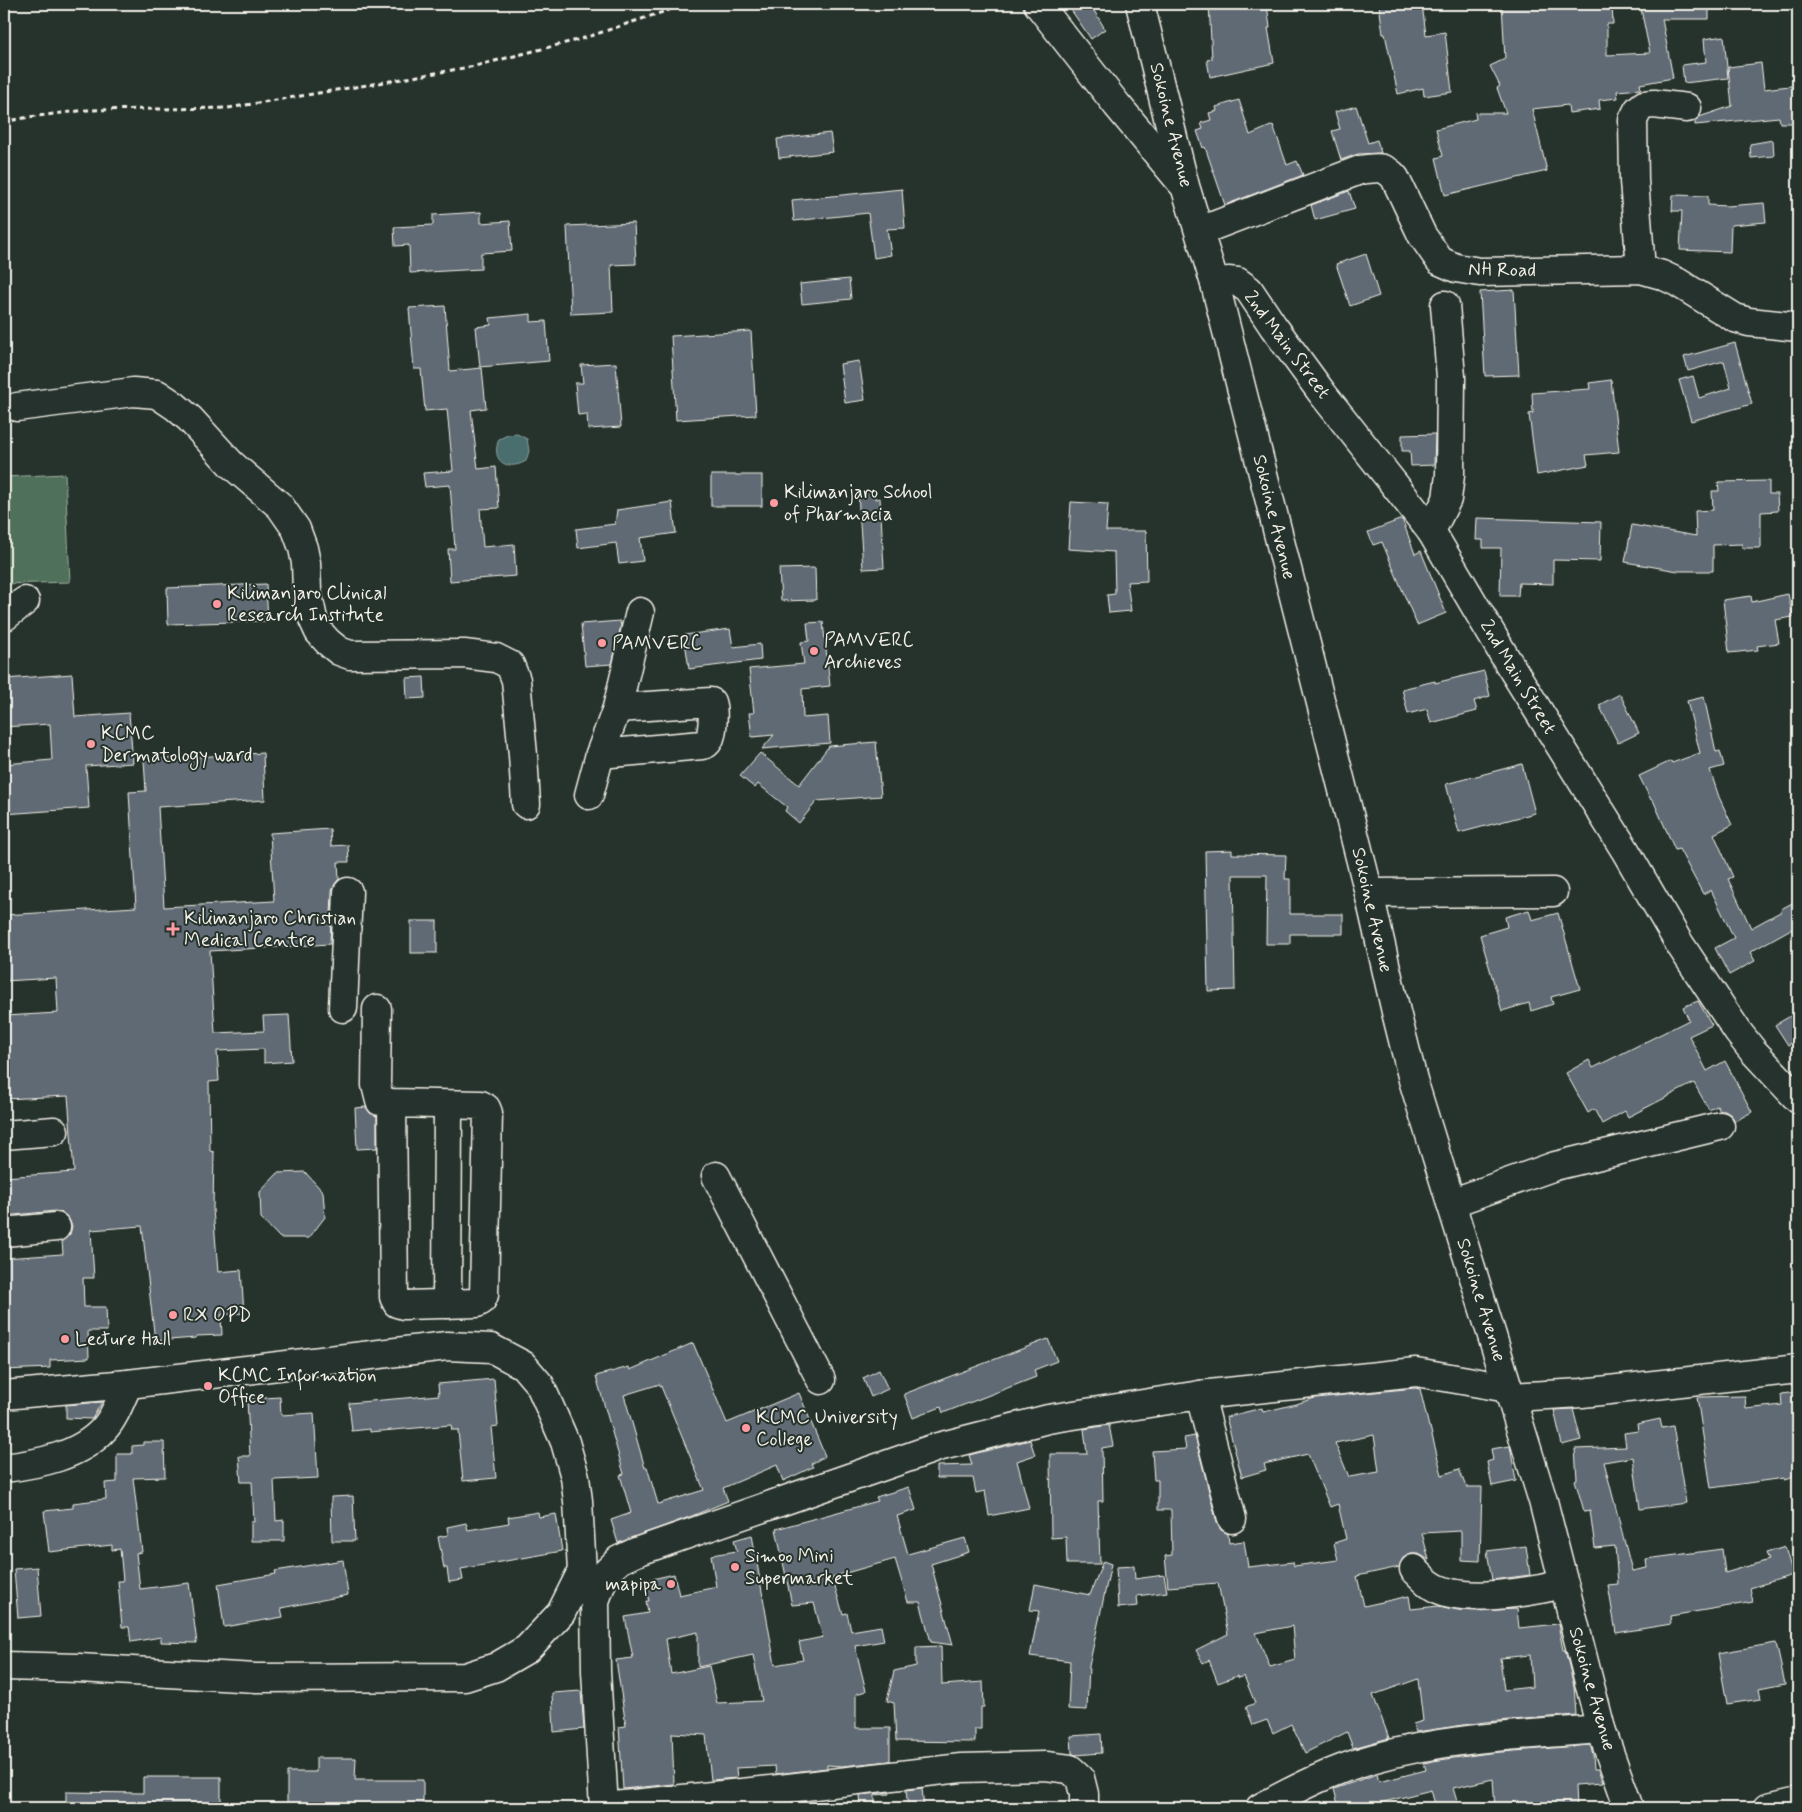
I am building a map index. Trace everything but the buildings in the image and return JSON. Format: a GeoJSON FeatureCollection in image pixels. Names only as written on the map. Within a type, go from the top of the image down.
{"type":"FeatureCollection","features":[{"type":"Feature","properties":{"kind":"street"},"geometry":{"type":"LineString","coordinates":[[1038,4],[1117,105],[1185,186]]}},
{"type":"Feature","properties":{"kind":"street","name":"Sokoine Avenue"},"geometry":{"type":"LineString","coordinates":[[1140,4],[1185,186],[1215,284],[1370,893],[1413,1080],[1543,1501],[1601,1728],[1629,1808]]}},
{"type":"Feature","properties":{"kind":"street"},"geometry":{"type":"LineString","coordinates":[[1642,269],[1634,181],[1632,120],[1638,110],[1644,105],[1654,104],[1687,108]]}},
{"type":"Feature","properties":{"kind":"street","name":"NH Road"},"geometry":{"type":"LineString","coordinates":[[1200,231],[1360,170],[1379,167],[1389,171],[1395,178],[1422,236],[1440,261],[1456,268],[1480,272],[1642,269],[1677,282],[1735,318],[1749,322],[1798,327]]}},
{"type":"Feature","properties":{"kind":"street","name":"2nd Main Street"},"geometry":{"type":"LineString","coordinates":[[1215,284],[1228,281],[1238,282],[1249,290],[1322,393],[1431,531],[1508,662],[1625,850],[1684,951],[1738,1032],[1753,1051],[1798,1099]]}},
{"type":"Feature","properties":{"kind":"street"},"geometry":{"type":"LineString","coordinates":[[1431,531],[1443,511],[1447,499],[1450,475],[1451,377],[1445,305]]}},
{"type":"Feature","properties":{"kind":"street"},"geometry":{"type":"LineString","coordinates":[[17,407],[133,392],[157,394],[190,418],[231,464],[280,506],[296,529],[303,548],[306,563],[307,591],[313,620],[319,632],[339,651],[350,655],[464,654],[496,658],[510,665],[516,680],[524,755],[526,804]]}},
{"type":"Feature","properties":{"kind":"street"},"geometry":{"type":"LineString","coordinates":[[4,617],[25,601]]}},
{"type":"Feature","properties":{"kind":"street"},"geometry":{"type":"LineString","coordinates":[[589,796],[600,754],[617,708],[640,612]]}},
{"type":"Feature","properties":{"kind":"street"},"geometry":{"type":"LineString","coordinates":[[600,754],[702,745],[707,743],[710,738],[713,707],[710,702],[617,708]]}},
{"type":"Feature","properties":{"kind":"street"},"geometry":{"type":"LineString","coordinates":[[344,1008],[348,892]]}},
{"type":"Feature","properties":{"kind":"street"},"geometry":{"type":"LineString","coordinates":[[1370,893],[1552,892]]}},
{"type":"Feature","properties":{"kind":"street"},"geometry":{"type":"LineString","coordinates":[[377,1009],[376,1085],[380,1100],[392,1103],[481,1106],[486,1108],[488,1113],[484,1295],[478,1303],[404,1305],[397,1303],[394,1297],[392,1103]]}},
{"type":"Feature","properties":{"kind":"street"},"geometry":{"type":"LineString","coordinates":[[447,1304],[448,1105]]}},
{"type":"Feature","properties":{"kind":"street"},"geometry":{"type":"LineString","coordinates":[[1451,1202],[1555,1166],[1720,1126]]}},
{"type":"Feature","properties":{"kind":"street"},"geometry":{"type":"LineString","coordinates":[[4,1135],[54,1131]]}},
{"type":"Feature","properties":{"kind":"street"},"geometry":{"type":"LineString","coordinates":[[716,1176],[821,1380]]}},
{"type":"Feature","properties":{"kind":"street"},"geometry":{"type":"LineString","coordinates":[[4,1232],[56,1228]]}},
{"type":"Feature","properties":{"kind":"street"},"geometry":{"type":"LineString","coordinates":[[4,1395],[128,1384],[447,1346],[491,1348],[523,1365],[540,1385],[566,1442],[575,1477],[578,1501],[582,1571],[561,1613],[528,1649],[496,1667],[465,1677],[256,1678],[79,1668],[4,1666]]}},
{"type":"Feature","properties":{"kind":"street"},"geometry":{"type":"LineString","coordinates":[[1084,1808],[1084,1794],[1080,1778],[1070,1769],[1046,1766],[961,1768],[772,1799],[604,1807],[596,1671],[595,1601],[605,1574],[619,1560],[636,1552],[938,1447],[1048,1420],[1200,1396],[1416,1372],[1510,1392],[1582,1393],[1798,1370]]}},
{"type":"Feature","properties":{"kind":"street"},"geometry":{"type":"LineString","coordinates":[[4,1468],[56,1458],[83,1446],[104,1429],[116,1411],[128,1384]]}},
{"type":"Feature","properties":{"kind":"street"},"geometry":{"type":"LineString","coordinates":[[1200,1396],[1232,1519]]}},
{"type":"Feature","properties":{"kind":"street"},"geometry":{"type":"LineString","coordinates":[[1414,1569],[1431,1585],[1452,1593],[1513,1594],[1563,1584]]}},
{"type":"Feature","properties":{"kind":"street"},"geometry":{"type":"LineString","coordinates":[[1260,1808],[1316,1778],[1374,1758],[1435,1744],[1601,1728]]}},
{"type":"Feature","properties":{"kind":"street"},"geometry":{"type":"LineString","coordinates":[[1768,1808],[1798,1801]]}},
{"type":"Feature","properties":{"kind":"path"},"geometry":{"type":"LineString","coordinates":[[4,122],[29,116],[86,110],[228,108],[475,66],[581,39],[687,4]]}},
{"type":"Feature","properties":{"kind":"green space"},"geometry":{"type":"Polygon","coordinates":[[[65,474],[70,582],[4,584],[4,477],[65,474]]]}},
{"type":"Feature","properties":{"kind":"water"},"geometry":{"type":"Polygon","coordinates":[[[517,434],[527,439],[529,451],[526,461],[507,465],[499,459],[497,453],[499,439],[517,434]]]}},
{"type":"Feature","properties":{"kind":"place","name":"Kilimanjaro School of Pharmacia"},"geometry":{"type":"Point","coordinates":[774,503]}},
{"type":"Feature","properties":{"kind":"place","name":"Kilimanjaro Clinical Research Institute"},"geometry":{"type":"Point","coordinates":[217,604]}},
{"type":"Feature","properties":{"kind":"place","name":"PAMVERC"},"geometry":{"type":"Point","coordinates":[602,643]}},
{"type":"Feature","properties":{"kind":"place","name":"PAMVERC Archieves"},"geometry":{"type":"Point","coordinates":[814,651]}},
{"type":"Feature","properties":{"kind":"place","name":"KCMC Dermatology ward"},"geometry":{"type":"Point","coordinates":[91,744]}},
{"type":"Feature","properties":{"kind":"place","name":"Kilimanjaro Christian Medical Centre"},"geometry":{"type":"Point","coordinates":[173,929]}},
{"type":"Feature","properties":{"kind":"place","name":"RX OPD"},"geometry":{"type":"Point","coordinates":[173,1315]}},
{"type":"Feature","properties":{"kind":"place","name":"Lecture Hall"},"geometry":{"type":"Point","coordinates":[65,1339]}},
{"type":"Feature","properties":{"kind":"place","name":"KCMC Information Office"},"geometry":{"type":"Point","coordinates":[208,1386]}},
{"type":"Feature","properties":{"kind":"place","name":"KCMC University College"},"geometry":{"type":"Point","coordinates":[746,1428]}},
{"type":"Feature","properties":{"kind":"place","name":"Simoo Mini Supermarket"},"geometry":{"type":"Point","coordinates":[735,1567]}},
{"type":"Feature","properties":{"kind":"place","name":"mapipa"},"geometry":{"type":"Point","coordinates":[671,1584]}}]}
